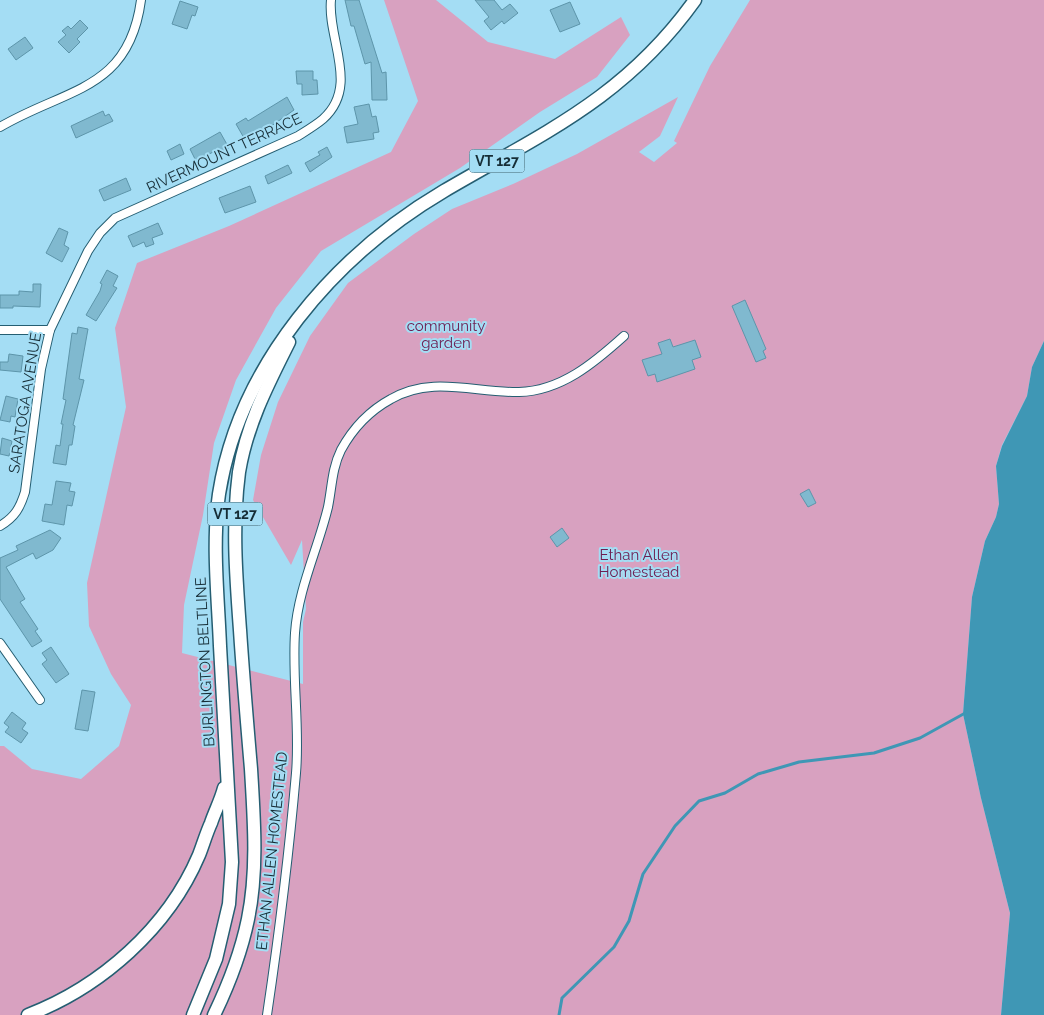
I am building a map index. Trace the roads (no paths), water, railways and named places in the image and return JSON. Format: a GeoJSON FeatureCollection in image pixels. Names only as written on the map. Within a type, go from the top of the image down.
{"type":"FeatureCollection","features":[{"type":"Feature","properties":{"kind":"main road","name":"BURLINGTON BELTLINE"},"geometry":{"type":"LineString","coordinates":[[194,1015],[216,959],[229,904],[232,862],[216,559],[219,496],[230,445],[252,391],[269,358],[298,321],[346,264],[383,231],[435,197],[561,124],[605,95],[651,54],[695,0]]}},
{"type":"Feature","properties":{"kind":"main road","name":"BURLINGTON BELTLINE"},"geometry":{"type":"LineString","coordinates":[[214,1015],[229,982],[243,940],[248,918],[254,864],[254,811],[234,559],[236,505],[240,471],[255,412],[298,321]]}},
{"type":"Feature","properties":{"kind":"main road"},"geometry":{"type":"LineString","coordinates":[[28,1015],[70,995],[110,969],[145,936],[161,917],[179,892],[199,856],[220,802],[227,776]]}},
{"type":"Feature","properties":{"kind":"street"},"geometry":{"type":"LineString","coordinates":[[0,127],[24,112],[92,83],[112,69],[126,51],[134,30],[141,0]]}},
{"type":"Feature","properties":{"kind":"street","name":"RIVERMOUNT TERRACE"},"geometry":{"type":"LineString","coordinates":[[130,211],[298,136],[324,118],[334,105],[342,85],[341,63],[330,14],[331,0]]}},
{"type":"Feature","properties":{"kind":"street","name":"SARATOGA AVENUE"},"geometry":{"type":"LineString","coordinates":[[0,526],[10,520],[20,509],[26,492],[41,369],[50,330],[88,251],[100,233],[115,218],[130,211]]}},
{"type":"Feature","properties":{"kind":"street"},"geometry":{"type":"LineString","coordinates":[[0,330],[50,330]]}},
{"type":"Feature","properties":{"kind":"street","name":"ETHAN ALLEN HOMESTEAD"},"geometry":{"type":"LineString","coordinates":[[267,1015],[286,873],[297,767],[295,632],[301,596],[328,506],[332,475],[342,449],[366,417],[391,398],[411,390],[448,385],[520,392],[545,388],[567,379],[593,364],[624,336]]}},
{"type":"Feature","properties":{"kind":"street"},"geometry":{"type":"LineString","coordinates":[[0,643],[40,700]]}},
{"type":"Feature","properties":{"kind":"water"},"geometry":{"type":"Polygon","coordinates":[[[1044,341],[1044,1015],[1001,1015],[1010,913],[981,798],[963,714],[972,597],[985,541],[996,517],[999,504],[996,466],[1002,446],[1027,396],[1032,367],[1044,341]]]}},
{"type":"Feature","properties":{"kind":"waterway"},"geometry":{"type":"LineString","coordinates":[[559,1015],[562,998],[614,947],[629,921],[643,874],[675,826],[699,801],[725,793],[758,774],[799,762],[874,753],[920,738],[967,712]]}},
{"type":"Feature","properties":{"kind":"park label","name":"community garden"},"geometry":{"type":"Point","coordinates":[446,334]}},
{"type":"Feature","properties":{"kind":"park label","name":"Ethan Allen Homestead"},"geometry":{"type":"Point","coordinates":[639,564]}}]}
